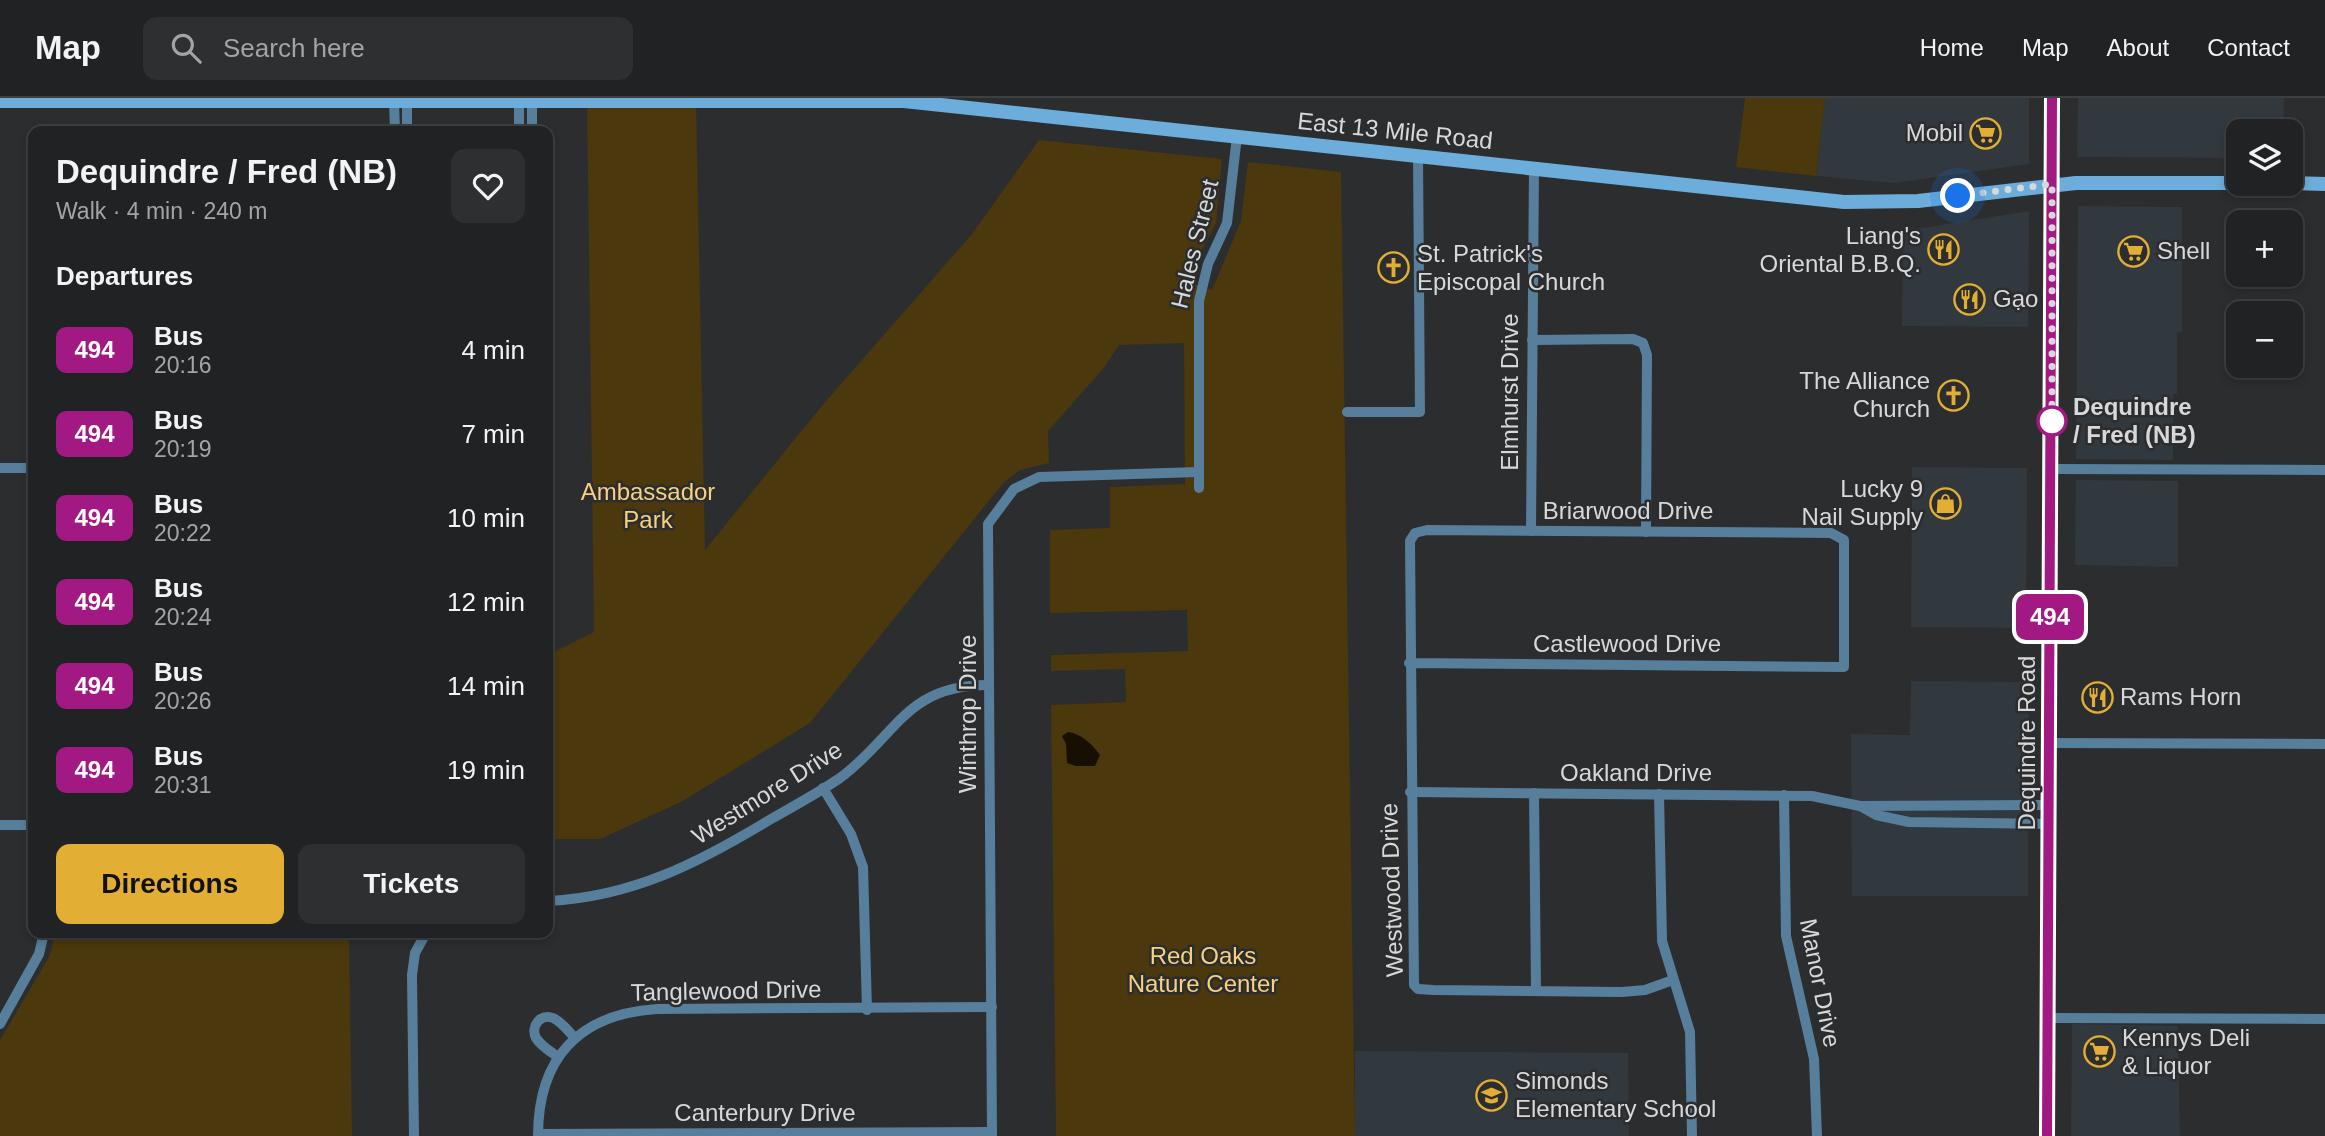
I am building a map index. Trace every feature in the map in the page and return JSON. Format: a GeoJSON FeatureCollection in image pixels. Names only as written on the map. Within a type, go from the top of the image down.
{"type":"FeatureCollection","features":[{"type":"Feature","properties":{"kind":"main road","name":"Dequindre Road"},"geometry":{"type":"LineString","coordinates":[[2047,1136],[2052,98]]}},
{"type":"Feature","properties":{"kind":"main road","name":"East 13 Mile Road"},"geometry":{"type":"LineString","coordinates":[[0,102],[904,101],[1856,203],[1919,201],[2052,184],[2226,183]]}},
{"type":"Feature","properties":{"kind":"main road"},"geometry":{"type":"LineString","coordinates":[[2303,183],[2325,184]]}},
{"type":"Feature","properties":{"kind":"street"},"geometry":{"type":"LineString","coordinates":[[396,126],[401,101]]}},
{"type":"Feature","properties":{"kind":"street"},"geometry":{"type":"LineString","coordinates":[[401,101],[406,126]]}},
{"type":"Feature","properties":{"kind":"street"},"geometry":{"type":"LineString","coordinates":[[520,126],[525,101]]}},
{"type":"Feature","properties":{"kind":"street"},"geometry":{"type":"LineString","coordinates":[[525,101],[531,126]]}},
{"type":"Feature","properties":{"kind":"street","name":"Hales Street"},"geometry":{"type":"LineString","coordinates":[[1199,488],[1199,301],[1206,272],[1227,223],[1237,136]]}},
{"type":"Feature","properties":{"kind":"street"},"geometry":{"type":"LineString","coordinates":[[1347,412],[1420,412],[1418,156]]}},
{"type":"Feature","properties":{"kind":"street","name":"Elmhurst Drive"},"geometry":{"type":"LineString","coordinates":[[1531,531],[1534,169]]}},
{"type":"Feature","properties":{"kind":"street"},"geometry":{"type":"LineString","coordinates":[[1532,340],[1633,339],[1643,343],[1647,355],[1646,532]]}},
{"type":"Feature","properties":{"kind":"street"},"geometry":{"type":"LineString","coordinates":[[0,468],[28,468]]}},
{"type":"Feature","properties":{"kind":"street"},"geometry":{"type":"LineString","coordinates":[[2052,468],[2325,470]]}},
{"type":"Feature","properties":{"kind":"street","name":"Winthrop Drive"},"geometry":{"type":"LineString","coordinates":[[992,1134],[988,524],[1014,489],[1025,481],[1050,476],[1198,472]]}},
{"type":"Feature","properties":{"kind":"street","name":"Briarwood Drive"},"geometry":{"type":"LineString","coordinates":[[1415,533],[1424,530],[1831,533],[1841,537],[1845,551],[1844,667]]}},
{"type":"Feature","properties":{"kind":"street","name":"Westwood Drive"},"geometry":{"type":"LineString","coordinates":[[1415,533],[1410,541],[1409,663],[1413,985],[1422,990],[1634,992],[1673,981]]}},
{"type":"Feature","properties":{"kind":"street","name":"Castlewood Drive"},"geometry":{"type":"LineString","coordinates":[[1409,663],[1844,667]]}},
{"type":"Feature","properties":{"kind":"street","name":"Westmore Drive"},"geometry":{"type":"LineString","coordinates":[[553,901],[597,897],[663,877],[719,850],[823,788],[856,765],[898,718],[917,703],[948,690],[988,685]]}},
{"type":"Feature","properties":{"kind":"street"},"geometry":{"type":"LineString","coordinates":[[2050,743],[2325,744]]}},
{"type":"Feature","properties":{"kind":"street"},"geometry":{"type":"LineString","coordinates":[[823,788],[851,834],[863,867],[867,1010]]}},
{"type":"Feature","properties":{"kind":"street","name":"Oakland Drive"},"geometry":{"type":"LineString","coordinates":[[1409,792],[1827,797],[1860,806],[1885,818],[1934,823],[2049,824]]}},
{"type":"Feature","properties":{"kind":"street"},"geometry":{"type":"LineString","coordinates":[[1534,793],[1536,991]]}},
{"type":"Feature","properties":{"kind":"street"},"geometry":{"type":"LineString","coordinates":[[1659,794],[1661,929],[1664,954],[1690,1031],[1692,1136]]}},
{"type":"Feature","properties":{"kind":"street","name":"Manor Drive"},"geometry":{"type":"LineString","coordinates":[[1784,795],[1786,936],[1814,1059],[1817,1136]]}},
{"type":"Feature","properties":{"kind":"street"},"geometry":{"type":"LineString","coordinates":[[1934,805],[1934,823]]}},
{"type":"Feature","properties":{"kind":"street","name":"Oakland Drive"},"geometry":{"type":"LineString","coordinates":[[1860,806],[2050,805]]}},
{"type":"Feature","properties":{"kind":"street"},"geometry":{"type":"LineString","coordinates":[[0,825],[28,825]]}},
{"type":"Feature","properties":{"kind":"street"},"geometry":{"type":"LineString","coordinates":[[0,1024],[39,954],[43,938]]}},
{"type":"Feature","properties":{"kind":"street"},"geometry":{"type":"LineString","coordinates":[[414,1136],[412,975],[415,953],[422,938]]}},
{"type":"Feature","properties":{"kind":"street","name":"Tanglewood Drive"},"geometry":{"type":"LineString","coordinates":[[538,1135],[543,1091],[558,1058],[575,1038],[605,1019],[640,1010],[992,1007]]}},
{"type":"Feature","properties":{"kind":"street"},"geometry":{"type":"LineString","coordinates":[[558,1058],[537,1039],[534,1031],[537,1022],[544,1017],[552,1018],[575,1038]]}},
{"type":"Feature","properties":{"kind":"street"},"geometry":{"type":"LineString","coordinates":[[2049,1018],[2325,1018]]}},
{"type":"Feature","properties":{"kind":"street","name":"Canterbury Drive"},"geometry":{"type":"LineString","coordinates":[[538,1135],[992,1134]]}},
{"type":"Feature","properties":{"kind":"shaded area"},"geometry":{"type":"Polygon","coordinates":[[[1825,98],[2029,98],[2029,164],[1894,183],[1816,176],[1825,98]]]}},
{"type":"Feature","properties":{"kind":"shaded area"},"geometry":{"type":"Polygon","coordinates":[[[2078,98],[2284,98],[2283,119],[2226,119],[2226,158],[2077,157],[2078,98]]]}},
{"type":"Feature","properties":{"kind":"shaded area"},"geometry":{"type":"Polygon","coordinates":[[[2078,206],[2182,207],[2182,332],[2177,332],[2173,460],[2076,459],[2078,206]]]}},
{"type":"Feature","properties":{"kind":"shaded area"},"geometry":{"type":"Polygon","coordinates":[[[2029,211],[2028,327],[1902,326],[1903,231],[2029,211]]]}},
{"type":"Feature","properties":{"kind":"shaded area"},"geometry":{"type":"Polygon","coordinates":[[[1912,467],[2027,468],[2026,628],[1911,627],[1912,467]]]}},
{"type":"Feature","properties":{"kind":"shaded area"},"geometry":{"type":"Polygon","coordinates":[[[2076,480],[2178,481],[2178,567],[2075,565],[2076,480]]]}},
{"type":"Feature","properties":{"kind":"shaded area"},"geometry":{"type":"Polygon","coordinates":[[[1911,681],[2029,682],[2028,896],[1852,896],[1851,734],[1910,735],[1911,681]]]}},
{"type":"Feature","properties":{"kind":"shaded area"},"geometry":{"type":"Polygon","coordinates":[[[1068,732],[1082,737],[1097,751],[1100,755],[1095,766],[1067,763],[1066,744],[1062,736],[1068,732]]]}},
{"type":"Feature","properties":{"kind":"shaded area"},"geometry":{"type":"Polygon","coordinates":[[[2072,1024],[2178,1026],[2180,1136],[2071,1136],[2072,1024]]]}},
{"type":"Feature","properties":{"kind":"shaded area","name":"Simonds Elementary School"},"geometry":{"type":"Polygon","coordinates":[[[1355,1051],[1628,1053],[1629,1136],[1355,1136],[1355,1051]]]}},
{"type":"Feature","properties":{"kind":"green space"},"geometry":{"type":"Polygon","coordinates":[[[1745,98],[1825,98],[1816,176],[1736,167],[1745,98]]]}},
{"type":"Feature","properties":{"kind":"green space"},"geometry":{"type":"Polygon","coordinates":[[[587,102],[696,102],[705,550],[820,408],[972,234],[1039,140],[1222,159],[1216,223],[1186,281],[1212,290],[1241,221],[1248,162],[1341,172],[1355,1136],[1056,1136],[1051,705],[1126,702],[1125,669],[1051,671],[1051,655],[1188,651],[1187,610],[1050,613],[1050,530],[1110,528],[1110,487],[1185,484],[1184,343],[1119,345],[1103,369],[1048,431],[1049,463],[1020,470],[1004,482],[810,723],[681,802],[600,839],[553,839],[553,651],[594,632],[587,102]]]}},
{"type":"Feature","properties":{"kind":"green space"},"geometry":{"type":"Polygon","coordinates":[[[54,938],[349,938],[352,1136],[0,1136],[0,1040],[50,955],[54,938]]]}},
{"type":"Feature","properties":{"kind":"bus line","name":"494"},"geometry":{"type":"LineString","coordinates":[[2047,1136],[2052,98]]}},
{"type":"Feature","properties":{"kind":"place","name":"Mobil"},"geometry":{"type":"Point","coordinates":[1986,133]}},
{"type":"Feature","properties":{"kind":"place","name":"Liang's Oriental B.B.Q."},"geometry":{"type":"Point","coordinates":[1944,250]}},
{"type":"Feature","properties":{"kind":"place","name":"Shell"},"geometry":{"type":"Point","coordinates":[2134,251]}},
{"type":"Feature","properties":{"kind":"place","name":"St. Patrick's Episcopal Church"},"geometry":{"type":"Point","coordinates":[1394,268]}},
{"type":"Feature","properties":{"kind":"place","name":"Gạo"},"geometry":{"type":"Point","coordinates":[1970,299]}},
{"type":"Feature","properties":{"kind":"place","name":"The Alliance Church"},"geometry":{"type":"Point","coordinates":[1953,395]}},
{"type":"Feature","properties":{"kind":"place","name":"Dequindre / Fred (NB)"},"geometry":{"type":"Point","coordinates":[2052,421]}},
{"type":"Feature","properties":{"kind":"place","name":"Lucky 9 Nail Supply"},"geometry":{"type":"Point","coordinates":[1946,503]}},
{"type":"Feature","properties":{"kind":"place","name":"Rams Horn"},"geometry":{"type":"Point","coordinates":[2097,697]}},
{"type":"Feature","properties":{"kind":"place","name":"Kennys Deli & Liquor"},"geometry":{"type":"Point","coordinates":[2099,1052]}},
{"type":"Feature","properties":{"kind":"place","name":"Simonds Elementary School"},"geometry":{"type":"Point","coordinates":[1492,1095]}},
{"type":"Feature","properties":{"kind":"route"},"geometry":{"type":"LineString","coordinates":[[1958,196],[2052,184],[2052,421]]}},
{"type":"Feature","properties":{"kind":"park label","name":"Ambassador Park"},"geometry":{"type":"Point","coordinates":[648,506]}},
{"type":"Feature","properties":{"kind":"park label","name":"Red Oaks Nature Center"},"geometry":{"type":"Point","coordinates":[1203,970]}}]}
